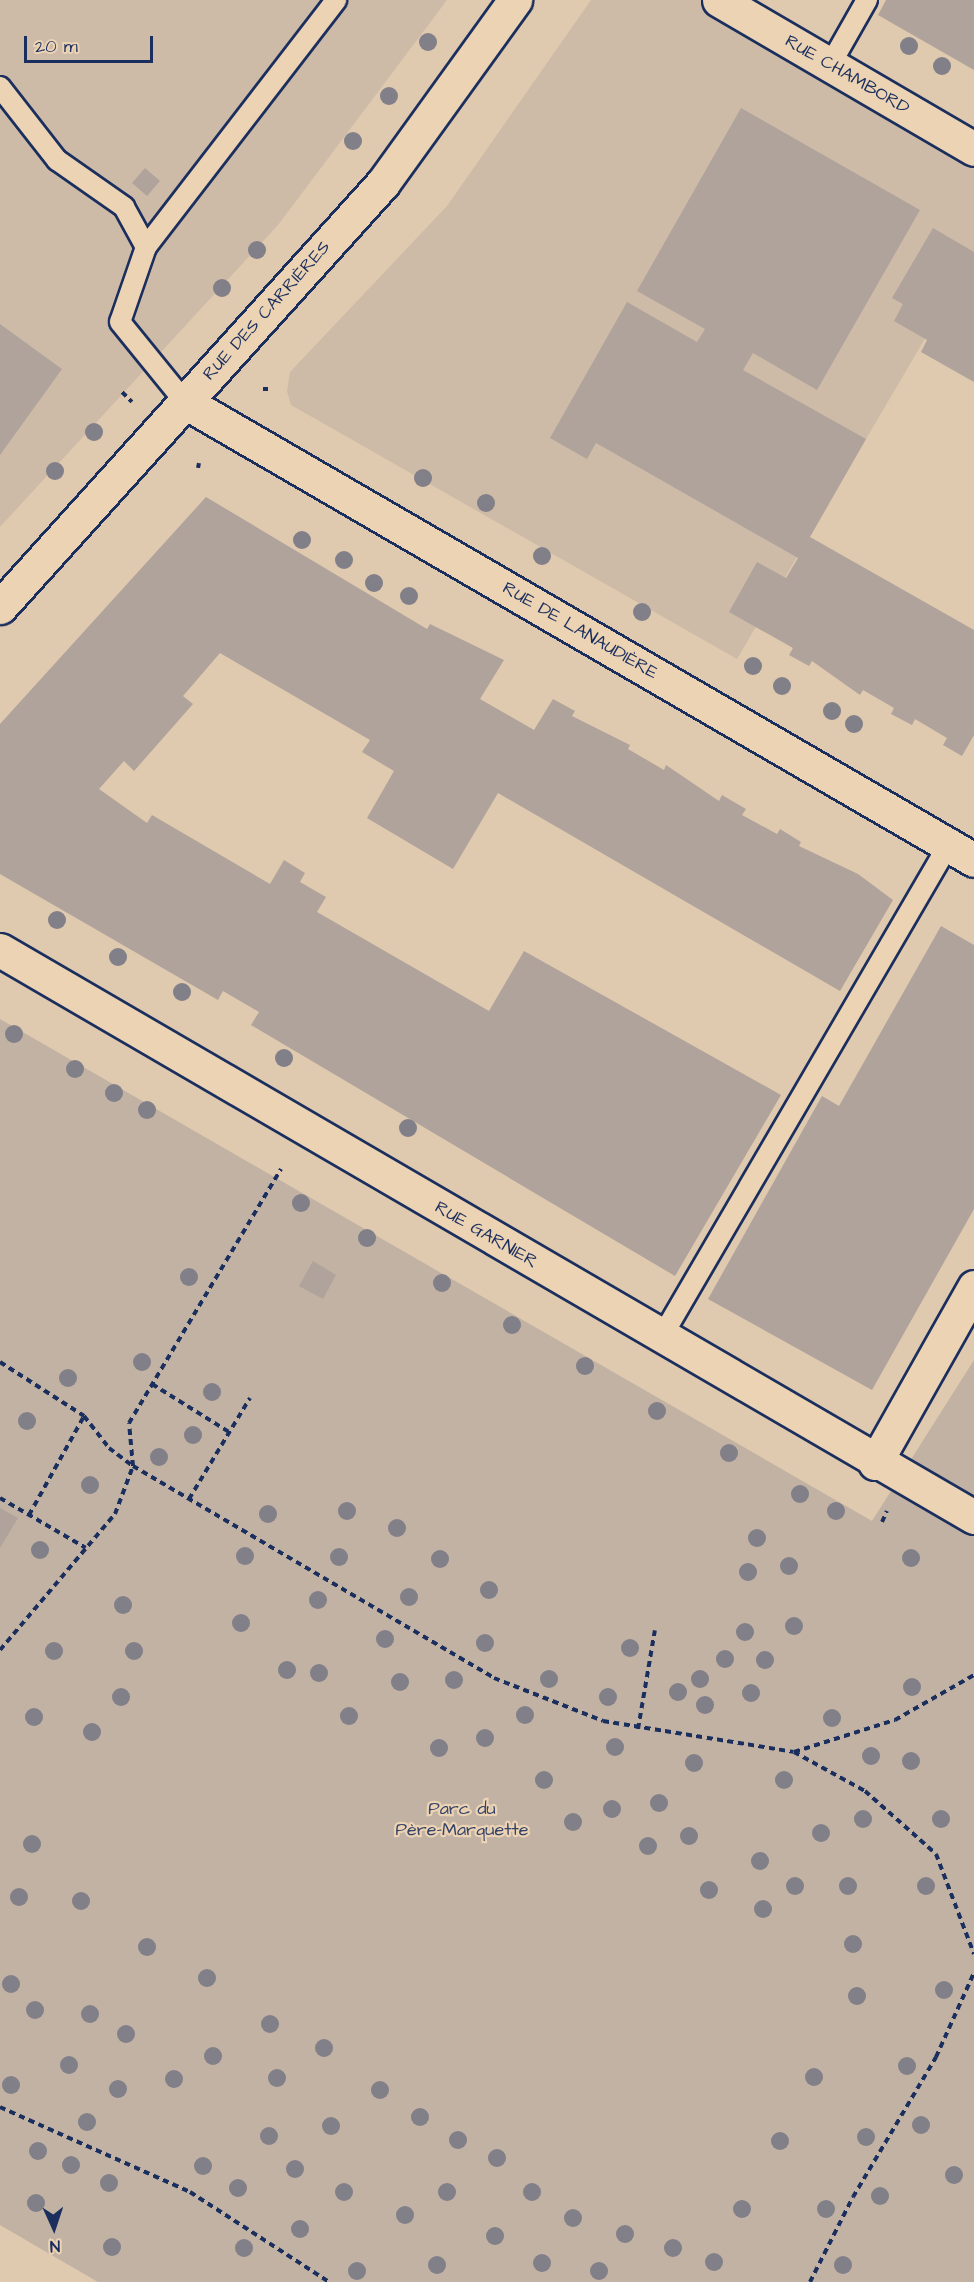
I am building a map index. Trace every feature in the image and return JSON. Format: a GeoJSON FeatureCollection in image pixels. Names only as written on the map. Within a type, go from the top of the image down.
{"type":"FeatureCollection","features":[{"type":"Feature","properties":{"kind":"street","name":"RUE CHAMBORD"},"geometry":{"type":"LineString","coordinates":[[720,0],[974,149]]}},
{"type":"Feature","properties":{"kind":"street","name":"RUE DES CARRIÈRES"},"geometry":{"type":"LineString","coordinates":[[0,607],[383,183],[508,2]]}},
{"type":"Feature","properties":{"kind":"street","name":"RUE DE LANAUDIÈRE"},"geometry":{"type":"LineString","coordinates":[[185,402],[961,852]]}},
{"type":"Feature","properties":{"kind":"street","name":"RUE GARNIER"},"geometry":{"type":"LineString","coordinates":[[0,950],[874,1463],[974,1517]]}},
{"type":"Feature","properties":{"kind":"street"},"geometry":{"type":"LineString","coordinates":[[874,1463],[974,1287]]}},
{"type":"Feature","properties":{"kind":"lane"},"geometry":{"type":"LineString","coordinates":[[185,402],[120,322],[146,247],[336,0]]}},
{"type":"Feature","properties":{"kind":"lane"},"geometry":{"type":"LineString","coordinates":[[830,65],[867,0]]}},
{"type":"Feature","properties":{"kind":"lane"},"geometry":{"type":"LineString","coordinates":[[0,87],[57,160],[123,207],[146,247]]}},
{"type":"Feature","properties":{"kind":"lane"},"geometry":{"type":"LineString","coordinates":[[661,1338],[961,852]]}},
{"type":"Feature","properties":{"kind":"path"},"geometry":{"type":"LineString","coordinates":[[122,392],[133,402]]}},
{"type":"Feature","properties":{"kind":"path"},"geometry":{"type":"LineString","coordinates":[[0,1650],[115,1514],[133,1466],[129,1423],[281,1169]]}},
{"type":"Feature","properties":{"kind":"path"},"geometry":{"type":"LineString","coordinates":[[0,1362],[84,1416],[109,1448],[133,1466],[494,1678],[603,1721],[638,1729],[794,1752],[865,1791],[936,1854],[974,1954]]}},
{"type":"Feature","properties":{"kind":"path"},"geometry":{"type":"LineString","coordinates":[[152,1384],[229,1432]]}},
{"type":"Feature","properties":{"kind":"path"},"geometry":{"type":"LineString","coordinates":[[189,1499],[250,1398]]}},
{"type":"Feature","properties":{"kind":"path"},"geometry":{"type":"LineString","coordinates":[[29,1515],[84,1416]]}},
{"type":"Feature","properties":{"kind":"path"},"geometry":{"type":"LineString","coordinates":[[0,1498],[86,1548]]}},
{"type":"Feature","properties":{"kind":"path"},"geometry":{"type":"LineString","coordinates":[[638,1729],[655,1630]]}},
{"type":"Feature","properties":{"kind":"path"},"geometry":{"type":"LineString","coordinates":[[794,1752],[895,1720],[974,1675]]}},
{"type":"Feature","properties":{"kind":"path"},"geometry":{"type":"LineString","coordinates":[[810,2282],[853,2197],[936,2057],[974,1973]]}},
{"type":"Feature","properties":{"kind":"path"},"geometry":{"type":"LineString","coordinates":[[0,2107],[190,2192],[329,2282]]}},
{"type":"Feature","properties":{"kind":"shaded area"},"geometry":{"type":"Polygon","coordinates":[[[0,0],[447,0],[278,225],[0,527],[0,0]]]}},
{"type":"Feature","properties":{"kind":"shaded area"},"geometry":{"type":"Polygon","coordinates":[[[591,0],[701,0],[974,160],[974,255],[737,659],[291,405],[287,391],[290,372],[447,206],[591,0]]]}},
{"type":"Feature","properties":{"kind":"green space","name":"Parc du Père-Marquette"},"geometry":{"type":"Polygon","coordinates":[[[0,1019],[872,1521],[974,1360],[974,2282],[98,2282],[0,2225],[0,1019]]]}},
{"type":"Feature","properties":{"kind":"building"},"geometry":{"type":"Polygon","coordinates":[[[886,0],[974,0],[974,70],[878,15],[886,0]]]}},
{"type":"Feature","properties":{"kind":"building"},"geometry":{"type":"Polygon","coordinates":[[[741,108],[920,210],[817,390],[753,353],[743,370],[866,439],[810,537],[974,630],[974,735],[962,756],[943,745],[947,738],[915,719],[912,725],[891,714],[894,708],[863,690],[860,695],[812,661],[809,666],[789,655],[793,648],[729,612],[757,562],[786,578],[798,558],[596,443],[587,459],[550,438],[627,302],[697,342],[705,329],[637,291],[741,108]]]}},
{"type":"Feature","properties":{"kind":"building"},"geometry":{"type":"Polygon","coordinates":[[[145,168],[160,181],[147,196],[132,183],[145,168]]]}},
{"type":"Feature","properties":{"kind":"building"},"geometry":{"type":"Polygon","coordinates":[[[933,228],[974,252],[974,382],[921,352],[927,340],[894,321],[903,304],[892,298],[933,228]]]}},
{"type":"Feature","properties":{"kind":"building"},"geometry":{"type":"Polygon","coordinates":[[[0,324],[62,369],[0,455],[0,324]]]}},
{"type":"Feature","properties":{"kind":"building"},"geometry":{"type":"Polygon","coordinates":[[[206,497],[427,629],[430,624],[504,660],[480,699],[534,730],[553,699],[575,711],[572,716],[630,745],[628,749],[664,770],[666,765],[719,801],[722,795],[746,809],[742,815],[777,834],[780,829],[801,842],[799,846],[858,874],[893,900],[840,991],[498,793],[453,869],[367,818],[394,771],[362,752],[370,740],[220,653],[183,696],[193,704],[134,771],[124,761],[99,789],[147,823],[152,815],[270,884],[284,860],[305,873],[300,882],[326,897],[317,912],[489,1011],[524,951],[781,1095],[675,1276],[251,1025],[259,1012],[223,991],[218,1000],[0,874],[0,724],[206,497]]]}},
{"type":"Feature","properties":{"kind":"building"},"geometry":{"type":"Polygon","coordinates":[[[941,926],[974,945],[974,1209],[872,1390],[708,1299],[822,1096],[839,1106],[941,926]]]}},
{"type":"Feature","properties":{"kind":"building"},"geometry":{"type":"Polygon","coordinates":[[[313,1261],[336,1275],[323,1299],[299,1286],[313,1261]]]}},
{"type":"Feature","properties":{"kind":"building"},"geometry":{"type":"Polygon","coordinates":[[[0,1508],[18,1518],[0,1548],[0,1508]]]}}]}
